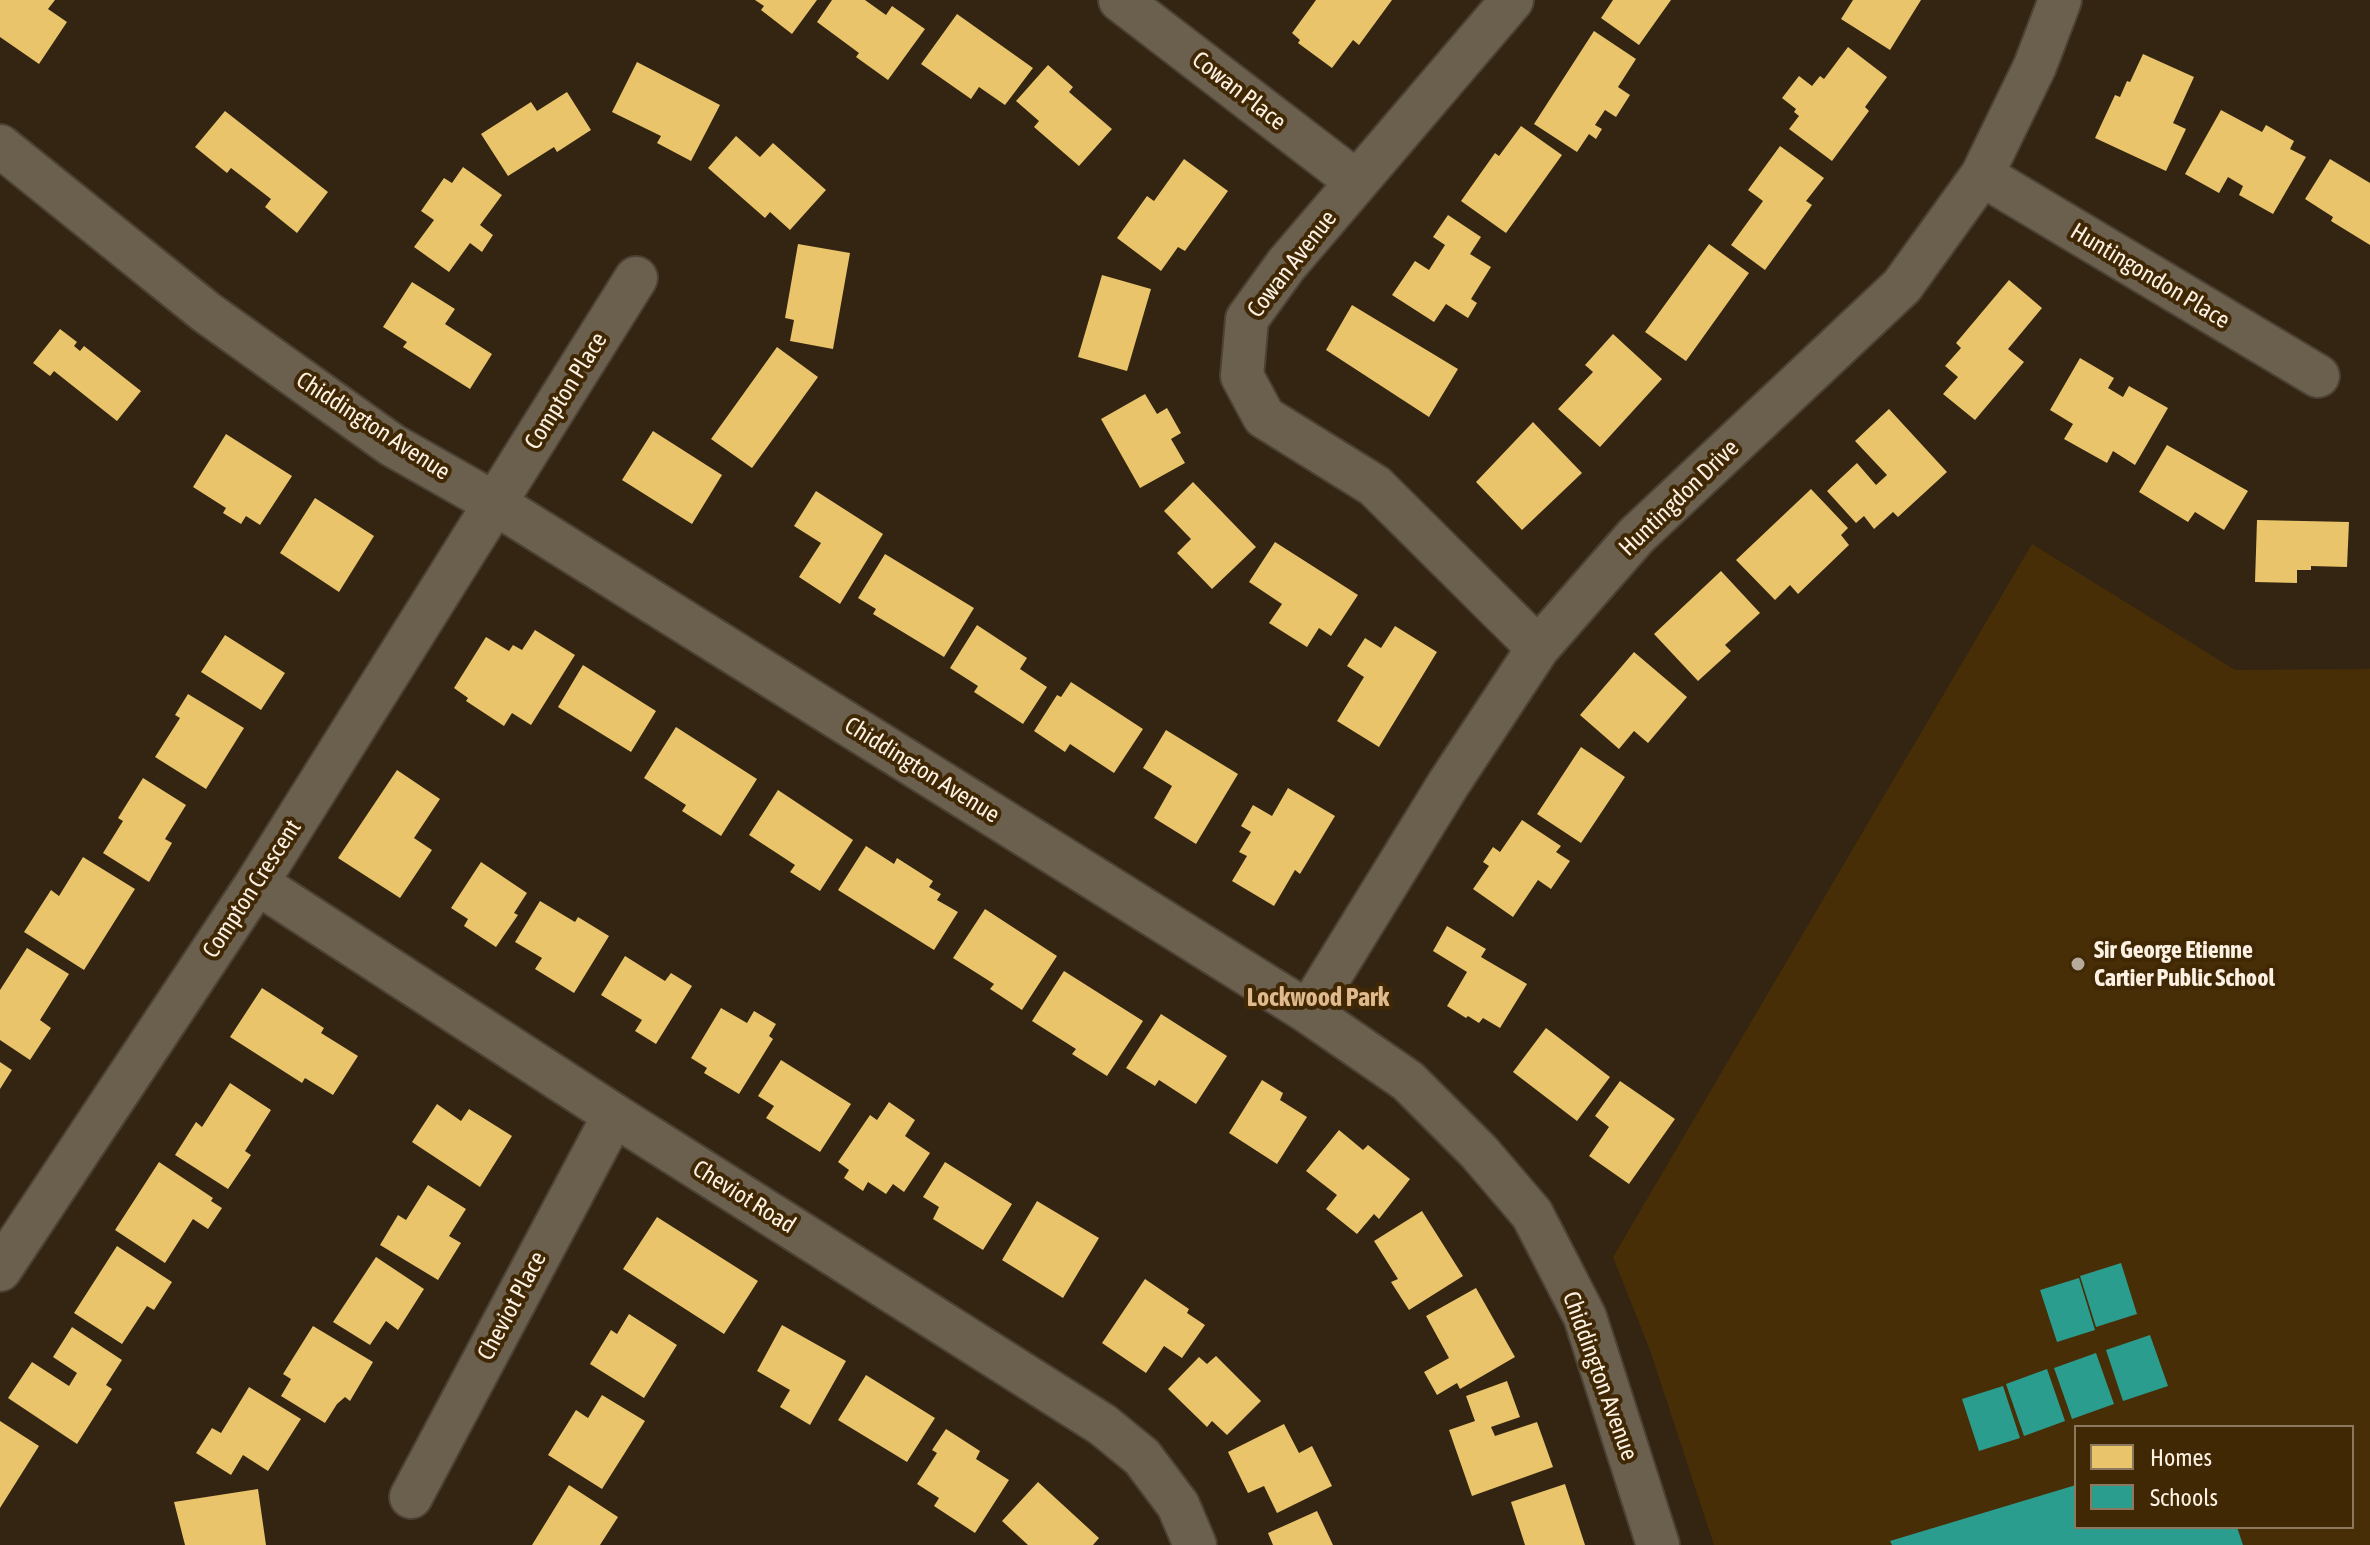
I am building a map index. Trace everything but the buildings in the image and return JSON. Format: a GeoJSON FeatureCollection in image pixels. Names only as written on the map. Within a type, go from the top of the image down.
{"type":"FeatureCollection","features":[{"type":"Feature","properties":{"kind":"street","name":"Cowan Place"},"geometry":{"type":"LineString","coordinates":[[1120,0],[1357,182]]}},
{"type":"Feature","properties":{"kind":"street","name":"Cowan Avenue"},"geometry":{"type":"LineString","coordinates":[[1512,0],[1286,265],[1247,319],[1242,376],[1264,417],[1375,486],[1538,648]]}},
{"type":"Feature","properties":{"kind":"street","name":"Huntingdon Drive"},"geometry":{"type":"LineString","coordinates":[[1308,1012],[1449,783],[1538,648],[1636,536],[1902,286],[1982,175],[2035,66],[2060,0]]}},
{"type":"Feature","properties":{"kind":"street","name":"Chiddington Avenue"},"geometry":{"type":"LineString","coordinates":[[0,146],[219,321],[392,445],[496,504],[1308,1012],[1408,1081],[1479,1152],[1532,1214],[1585,1317],[1658,1545]]}},
{"type":"Feature","properties":{"kind":"street","name":"Huntingondon Place"},"geometry":{"type":"LineString","coordinates":[[1982,175],[2318,376]]}},
{"type":"Feature","properties":{"kind":"street","name":"Compton Place"},"geometry":{"type":"LineString","coordinates":[[496,504],[636,278]]}},
{"type":"Feature","properties":{"kind":"street","name":"Compton Crescent"},"geometry":{"type":"LineString","coordinates":[[0,1270],[257,883],[496,504]]}},
{"type":"Feature","properties":{"kind":"street","name":"Cheviot Road"},"geometry":{"type":"LineString","coordinates":[[257,883],[614,1115],[1103,1425],[1142,1457],[1178,1505],[1195,1545]]}},
{"type":"Feature","properties":{"kind":"street","name":"Cheviot Place"},"geometry":{"type":"LineString","coordinates":[[411,1497],[614,1115]]}},
{"type":"Feature","properties":{"kind":"shaded area","name":"Sir George Etienne Cartier Public School"},"geometry":{"type":"Polygon","coordinates":[[[2032,544],[2235,670],[2370,669],[2370,1545],[1714,1545],[1650,1350],[1613,1257],[2032,544]]]}},
{"type":"Feature","properties":{"kind":"place","name":"Sir George Etienne Cartier Public School"},"geometry":{"type":"Point","coordinates":[2078,964]}},
{"type":"Feature","properties":{"kind":"district","name":"Lockwood Park"},"geometry":{"type":"Point","coordinates":[1318,998]}}]}
